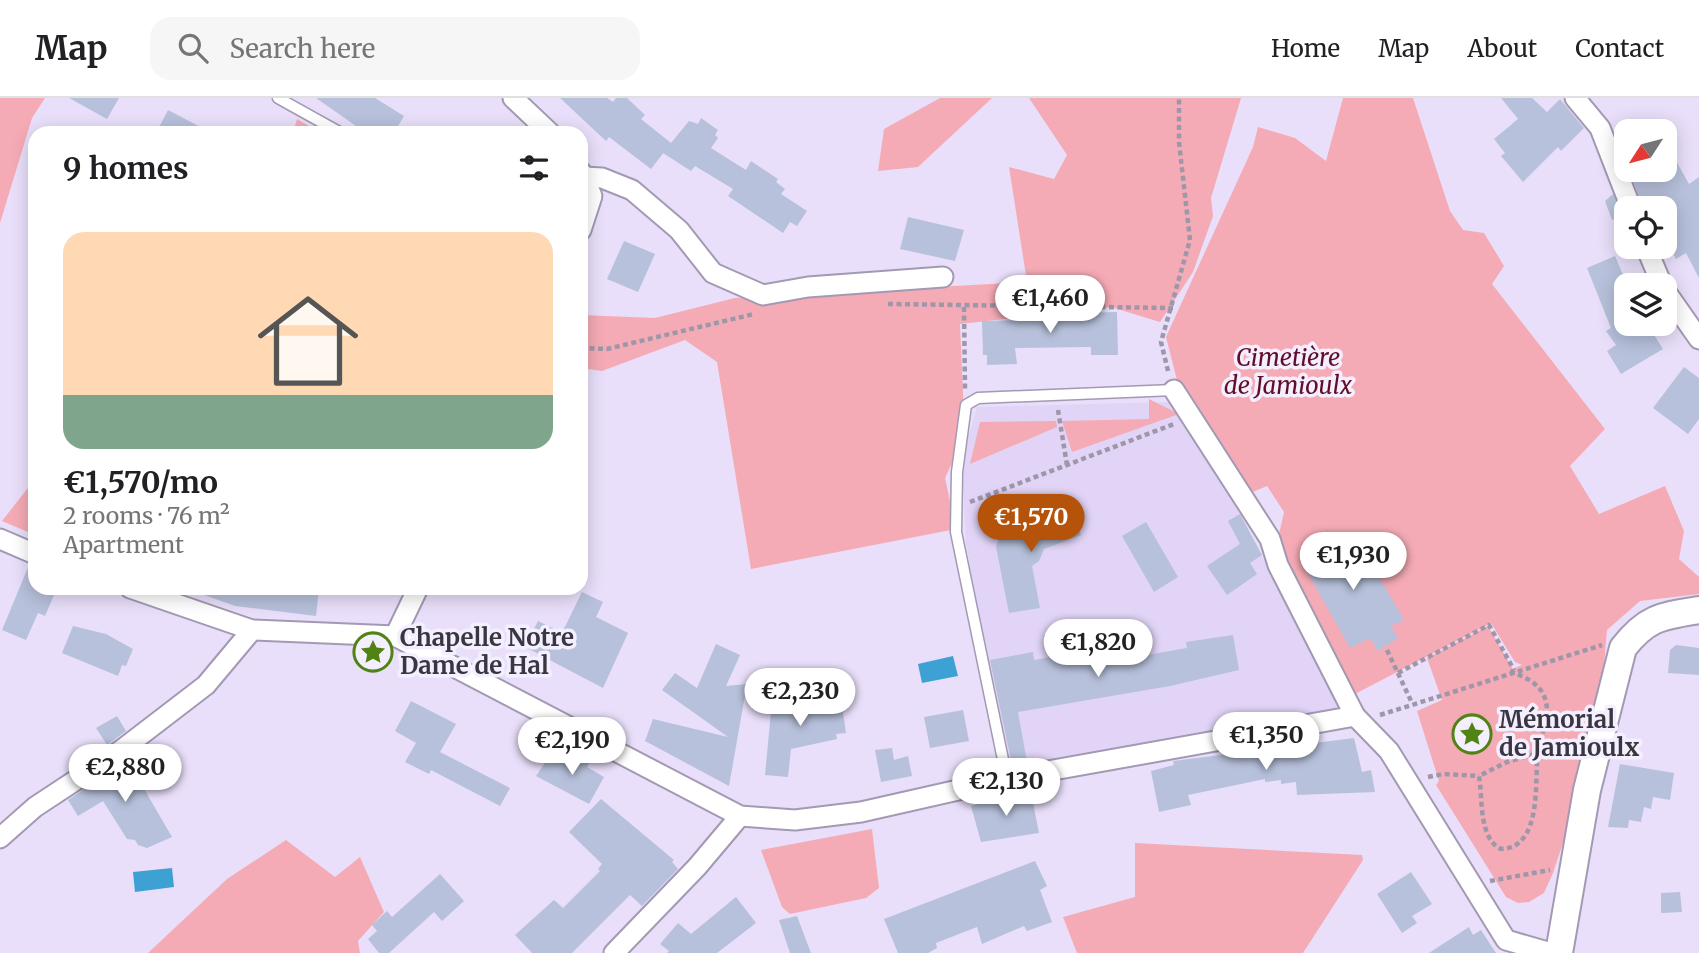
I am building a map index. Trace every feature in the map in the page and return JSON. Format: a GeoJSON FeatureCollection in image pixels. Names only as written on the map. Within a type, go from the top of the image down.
{"type":"FeatureCollection","features":[{"type":"Feature","properties":{"kind":"street"},"geometry":{"type":"LineString","coordinates":[[513,98],[543,126]]}},
{"type":"Feature","properties":{"kind":"street"},"geometry":{"type":"LineString","coordinates":[[1575,98],[1600,128],[1626,196]]}},
{"type":"Feature","properties":{"kind":"street"},"geometry":{"type":"LineString","coordinates":[[588,175],[632,190],[679,230],[713,273],[763,295],[807,287],[943,277]]}},
{"type":"Feature","properties":{"kind":"street"},"geometry":{"type":"LineString","coordinates":[[588,187],[592,196],[588,208]]}},
{"type":"Feature","properties":{"kind":"street"},"geometry":{"type":"LineString","coordinates":[[1677,307],[1699,339]]}},
{"type":"Feature","properties":{"kind":"street"},"geometry":{"type":"LineString","coordinates":[[1174,390],[1270,539],[1278,565],[1359,719],[1389,751],[1506,940],[1551,953]]}},
{"type":"Feature","properties":{"kind":"street"},"geometry":{"type":"LineString","coordinates":[[0,540],[28,551]]}},
{"type":"Feature","properties":{"kind":"street"},"geometry":{"type":"LineString","coordinates":[[150,595],[252,631],[395,636],[740,816],[795,820],[848,813],[1007,779],[1359,719]]}},
{"type":"Feature","properties":{"kind":"street"},"geometry":{"type":"LineString","coordinates":[[395,636],[415,595]]}},
{"type":"Feature","properties":{"kind":"street"},"geometry":{"type":"LineString","coordinates":[[1559,953],[1587,790],[1623,649],[1638,629],[1658,616],[1699,610]]}},
{"type":"Feature","properties":{"kind":"street"},"geometry":{"type":"LineString","coordinates":[[0,838],[35,807],[120,751],[206,685],[252,631]]}},
{"type":"Feature","properties":{"kind":"street"},"geometry":{"type":"LineString","coordinates":[[614,953],[740,816]]}},
{"type":"Feature","properties":{"kind":"lane"},"geometry":{"type":"LineString","coordinates":[[278,98],[328,126]]}},
{"type":"Feature","properties":{"kind":"lane"},"geometry":{"type":"LineString","coordinates":[[1007,779],[956,532],[957,472],[965,405],[978,398],[1174,390]]}},
{"type":"Feature","properties":{"kind":"path"},"geometry":{"type":"LineString","coordinates":[[1174,390],[1161,342],[1190,240],[1179,142],[1179,98]]}},
{"type":"Feature","properties":{"kind":"path"},"geometry":{"type":"LineString","coordinates":[[883,304],[1172,308]]}},
{"type":"Feature","properties":{"kind":"path"},"geometry":{"type":"LineString","coordinates":[[964,307],[965,405]]}},
{"type":"Feature","properties":{"kind":"path"},"geometry":{"type":"LineString","coordinates":[[588,348],[607,349],[758,313]]}},
{"type":"Feature","properties":{"kind":"path"},"geometry":{"type":"LineString","coordinates":[[1055,395],[1067,465]]}},
{"type":"Feature","properties":{"kind":"path"},"geometry":{"type":"LineString","coordinates":[[957,508],[1191,417]]}},
{"type":"Feature","properties":{"kind":"path"},"geometry":{"type":"LineString","coordinates":[[1398,673],[1489,625],[1512,671],[1533,681],[1544,696],[1547,709],[1538,752],[1536,804],[1523,837],[1515,845],[1501,849],[1490,841],[1479,776]]}},
{"type":"Feature","properties":{"kind":"path"},"geometry":{"type":"LineString","coordinates":[[1359,719],[1598,644],[1623,649]]}},
{"type":"Feature","properties":{"kind":"path"},"geometry":{"type":"LineString","coordinates":[[1387,650],[1412,703]]}},
{"type":"Feature","properties":{"kind":"path"},"geometry":{"type":"LineString","coordinates":[[1407,782],[1443,774],[1479,776],[1507,762],[1538,752]]}},
{"type":"Feature","properties":{"kind":"path"},"geometry":{"type":"LineString","coordinates":[[1474,889],[1498,877],[1574,866]]}},
{"type":"Feature","properties":{"kind":"shaded area"},"geometry":{"type":"Polygon","coordinates":[[[1170,402],[1235,506],[1328,679],[1341,710],[1007,773],[966,544],[963,483],[967,442],[977,407],[1170,402]]]}},
{"type":"Feature","properties":{"kind":"green space"},"geometry":{"type":"Polygon","coordinates":[[[0,98],[45,98],[28,126],[0,223],[0,98]]]}},
{"type":"Feature","properties":{"kind":"green space"},"geometry":{"type":"Polygon","coordinates":[[[940,98],[992,98],[918,167],[878,171],[884,129],[940,98]]]}},
{"type":"Feature","properties":{"kind":"green space"},"geometry":{"type":"Polygon","coordinates":[[[1029,98],[1241,98],[1211,198],[1213,216],[1193,272],[1160,322],[1111,307],[960,324],[964,416],[961,444],[945,478],[956,529],[751,569],[717,362],[685,340],[602,371],[588,369],[588,315],[655,318],[735,298],[1027,282],[1009,167],[1054,179],[1067,155],[1029,98]]]}},
{"type":"Feature","properties":{"kind":"green space","name":"Cimetière de Jamioulx"},"geometry":{"type":"Polygon","coordinates":[[[1343,98],[1413,98],[1450,211],[1463,230],[1484,233],[1504,266],[1492,284],[1605,429],[1570,466],[1599,514],[1665,486],[1684,531],[1679,559],[1699,577],[1699,594],[1640,601],[1607,630],[1604,665],[1571,819],[1544,893],[1529,902],[1518,903],[1506,897],[1436,785],[1439,781],[1417,711],[1442,700],[1427,658],[1488,626],[1513,669],[1522,665],[1515,662],[1491,623],[1355,694],[1281,560],[1279,534],[1284,512],[1267,486],[1248,494],[1178,384],[1166,337],[1253,147],[1258,127],[1295,138],[1326,161],[1343,98]]]}},
{"type":"Feature","properties":{"kind":"green space"},"geometry":{"type":"Polygon","coordinates":[[[297,119],[309,126],[295,126],[297,119]]]}},
{"type":"Feature","properties":{"kind":"green space"},"geometry":{"type":"Polygon","coordinates":[[[1149,399],[1179,414],[1072,452],[1062,421],[1149,419],[1149,399]]]}},
{"type":"Feature","properties":{"kind":"green space"},"geometry":{"type":"Polygon","coordinates":[[[1056,421],[1057,427],[970,464],[980,422],[1056,421]]]}},
{"type":"Feature","properties":{"kind":"green space"},"geometry":{"type":"Polygon","coordinates":[[[28,488],[28,532],[2,521],[28,488]]]}},
{"type":"Feature","properties":{"kind":"green space"},"geometry":{"type":"Polygon","coordinates":[[[872,829],[879,888],[866,898],[790,914],[782,907],[761,850],[872,829]]]}},
{"type":"Feature","properties":{"kind":"green space"},"geometry":{"type":"Polygon","coordinates":[[[286,840],[335,877],[360,857],[384,912],[358,941],[360,953],[148,953],[227,879],[286,840]]]}},
{"type":"Feature","properties":{"kind":"green space"},"geometry":{"type":"Polygon","coordinates":[[[1135,843],[1362,855],[1363,860],[1303,953],[1077,953],[1063,917],[1135,897],[1135,843]]]}},
{"type":"Feature","properties":{"kind":"water"},"geometry":{"type":"Polygon","coordinates":[[[953,656],[958,676],[922,683],[918,664],[953,656]]]}},
{"type":"Feature","properties":{"kind":"water"},"geometry":{"type":"Polygon","coordinates":[[[172,868],[174,887],[135,892],[133,872],[172,868]]]}},
{"type":"Feature","properties":{"kind":"building"},"geometry":{"type":"Polygon","coordinates":[[[69,98],[119,98],[107,119],[69,98]]]}},
{"type":"Feature","properties":{"kind":"building"},"geometry":{"type":"Polygon","coordinates":[[[316,98],[375,98],[404,116],[398,126],[356,126],[316,98]]]}},
{"type":"Feature","properties":{"kind":"building"},"geometry":{"type":"Polygon","coordinates":[[[560,98],[607,98],[613,102],[616,98],[627,98],[645,115],[641,119],[671,143],[689,121],[698,124],[701,118],[718,130],[715,135],[718,138],[711,148],[746,170],[751,161],[778,179],[776,182],[785,189],[781,194],[807,211],[797,226],[790,222],[783,233],[728,196],[733,189],[695,166],[691,171],[663,153],[651,169],[609,137],[606,141],[560,98]]]}},
{"type":"Feature","properties":{"kind":"building"},"geometry":{"type":"Polygon","coordinates":[[[1501,98],[1532,98],[1547,112],[1560,99],[1584,128],[1561,151],[1558,147],[1523,182],[1501,156],[1505,153],[1494,139],[1518,119],[1501,98]]]}},
{"type":"Feature","properties":{"kind":"building"},"geometry":{"type":"Polygon","coordinates":[[[168,110],[199,126],[160,126],[168,110]]]}},
{"type":"Feature","properties":{"kind":"building"},"geometry":{"type":"Polygon","coordinates":[[[1677,162],[1689,184],[1699,177],[1699,278],[1686,253],[1677,258],[1677,196],[1639,196],[1634,182],[1677,182],[1677,162]]]}},
{"type":"Feature","properties":{"kind":"building"},"geometry":{"type":"Polygon","coordinates":[[[1613,194],[1614,219],[1612,220],[1605,201],[1613,194]]]}},
{"type":"Feature","properties":{"kind":"building"},"geometry":{"type":"Polygon","coordinates":[[[908,217],[964,230],[955,261],[900,249],[908,217]]]}},
{"type":"Feature","properties":{"kind":"building"},"geometry":{"type":"Polygon","coordinates":[[[624,241],[655,254],[638,292],[607,279],[624,241]]]}},
{"type":"Feature","properties":{"kind":"building"},"geometry":{"type":"Polygon","coordinates":[[[1614,256],[1622,273],[1614,273],[1614,336],[1655,336],[1663,349],[1621,374],[1607,351],[1616,345],[1606,331],[1611,328],[1587,268],[1614,256]]]}},
{"type":"Feature","properties":{"kind":"building"},"geometry":{"type":"Polygon","coordinates":[[[1117,312],[1118,355],[1091,355],[1091,347],[1015,348],[1017,364],[987,365],[987,355],[983,355],[982,321],[1037,320],[1037,314],[1117,312]]]}},
{"type":"Feature","properties":{"kind":"building"},"geometry":{"type":"Polygon","coordinates":[[[1684,367],[1699,378],[1699,419],[1688,434],[1653,408],[1684,367]]]}},
{"type":"Feature","properties":{"kind":"building"},"geometry":{"type":"Polygon","coordinates":[[[1070,504],[1081,535],[1044,549],[1039,561],[1032,566],[1040,608],[1009,613],[996,547],[999,537],[1005,529],[1070,504]]]}},
{"type":"Feature","properties":{"kind":"building"},"geometry":{"type":"Polygon","coordinates":[[[1240,514],[1262,555],[1250,563],[1257,574],[1227,595],[1207,566],[1240,544],[1228,521],[1240,514]]]}},
{"type":"Feature","properties":{"kind":"building"},"geometry":{"type":"Polygon","coordinates":[[[1146,522],[1178,577],[1154,592],[1122,536],[1146,522]]]}},
{"type":"Feature","properties":{"kind":"building"},"geometry":{"type":"Polygon","coordinates":[[[1353,532],[1404,620],[1391,626],[1398,638],[1378,651],[1370,638],[1350,648],[1301,561],[1315,554],[1318,542],[1329,536],[1339,539],[1353,532]]]}},
{"type":"Feature","properties":{"kind":"building"},"geometry":{"type":"Polygon","coordinates":[[[28,567],[28,595],[54,595],[45,616],[38,613],[26,640],[2,630],[28,567]]]}},
{"type":"Feature","properties":{"kind":"building"},"geometry":{"type":"Polygon","coordinates":[[[204,595],[318,595],[316,616],[235,606],[204,595]]]}},
{"type":"Feature","properties":{"kind":"building"},"geometry":{"type":"Polygon","coordinates":[[[581,595],[588,595],[603,602],[596,617],[628,633],[603,688],[525,647],[538,621],[562,633],[581,595]]]}},
{"type":"Feature","properties":{"kind":"building"},"geometry":{"type":"Polygon","coordinates":[[[73,626],[106,634],[133,649],[126,666],[122,665],[118,676],[62,653],[73,626]]]}},
{"type":"Feature","properties":{"kind":"building"},"geometry":{"type":"Polygon","coordinates":[[[1233,635],[1239,670],[1170,686],[1018,712],[1027,762],[1012,765],[990,660],[1033,652],[1034,660],[1073,653],[1075,661],[1107,655],[1108,662],[1187,648],[1186,642],[1233,635]]]}},
{"type":"Feature","properties":{"kind":"building"},"geometry":{"type":"Polygon","coordinates":[[[716,644],[740,655],[726,686],[747,684],[729,786],[645,741],[653,719],[728,737],[662,690],[675,673],[697,688],[716,644]]]}},
{"type":"Feature","properties":{"kind":"building"},"geometry":{"type":"Polygon","coordinates":[[[1676,645],[1699,648],[1699,675],[1668,673],[1670,650],[1676,645]]]}},
{"type":"Feature","properties":{"kind":"building"},"geometry":{"type":"Polygon","coordinates":[[[823,689],[828,706],[842,705],[846,733],[836,734],[837,739],[791,749],[788,777],[765,775],[772,701],[823,689]]]}},
{"type":"Feature","properties":{"kind":"building"},"geometry":{"type":"Polygon","coordinates":[[[411,701],[456,724],[440,752],[510,788],[500,806],[431,770],[429,774],[405,762],[416,743],[395,731],[411,701]]]}},
{"type":"Feature","properties":{"kind":"building"},"geometry":{"type":"Polygon","coordinates":[[[963,710],[969,741],[930,748],[924,717],[963,710]]]}},
{"type":"Feature","properties":{"kind":"building"},"geometry":{"type":"Polygon","coordinates":[[[117,716],[126,731],[107,745],[96,728],[117,716]]]}},
{"type":"Feature","properties":{"kind":"building"},"geometry":{"type":"Polygon","coordinates":[[[1354,738],[1362,772],[1371,770],[1375,792],[1297,795],[1296,782],[1281,784],[1281,780],[1265,782],[1265,779],[1188,795],[1191,805],[1159,812],[1151,771],[1174,765],[1173,761],[1354,738]]]}},
{"type":"Feature","properties":{"kind":"building"},"geometry":{"type":"Polygon","coordinates":[[[892,748],[894,760],[908,756],[912,776],[881,782],[875,750],[892,748]]]}},
{"type":"Feature","properties":{"kind":"building"},"geometry":{"type":"Polygon","coordinates":[[[137,753],[145,769],[136,775],[172,837],[147,848],[138,845],[135,840],[127,839],[103,801],[78,816],[68,800],[137,753]]]}},
{"type":"Feature","properties":{"kind":"building"},"geometry":{"type":"Polygon","coordinates":[[[572,753],[590,762],[587,767],[604,777],[589,804],[536,776],[551,754],[567,762],[572,753]]]}},
{"type":"Feature","properties":{"kind":"building"},"geometry":{"type":"Polygon","coordinates":[[[1620,764],[1674,773],[1670,800],[1653,797],[1651,809],[1644,807],[1641,822],[1629,820],[1628,828],[1608,827],[1620,764]]]}},
{"type":"Feature","properties":{"kind":"building"},"geometry":{"type":"Polygon","coordinates":[[[1031,793],[1039,833],[981,842],[971,806],[1014,794],[1031,793]]]}},
{"type":"Feature","properties":{"kind":"building"},"geometry":{"type":"Polygon","coordinates":[[[601,799],[674,860],[672,862],[678,869],[642,906],[630,895],[572,953],[532,953],[515,935],[554,900],[563,908],[600,871],[598,869],[602,864],[569,832],[601,799]]]}},
{"type":"Feature","properties":{"kind":"building"},"geometry":{"type":"Polygon","coordinates":[[[1035,861],[1047,886],[1040,890],[1052,922],[1027,931],[1024,926],[982,944],[977,927],[936,943],[937,948],[928,953],[898,953],[884,919],[1035,861]]]}},
{"type":"Feature","properties":{"kind":"building"},"geometry":{"type":"Polygon","coordinates":[[[1411,872],[1432,904],[1412,916],[1417,923],[1402,933],[1377,894],[1411,872]]]}},
{"type":"Feature","properties":{"kind":"building"},"geometry":{"type":"Polygon","coordinates":[[[440,874],[464,901],[442,921],[434,912],[389,953],[379,953],[368,939],[377,931],[372,925],[387,911],[392,917],[440,874]]]}},
{"type":"Feature","properties":{"kind":"building"},"geometry":{"type":"Polygon","coordinates":[[[1680,892],[1682,912],[1661,913],[1661,893],[1680,892]]]}},
{"type":"Feature","properties":{"kind":"building"},"geometry":{"type":"Polygon","coordinates":[[[736,897],[756,923],[717,953],[667,953],[669,951],[660,944],[678,923],[691,934],[736,897]]]}},
{"type":"Feature","properties":{"kind":"building"},"geometry":{"type":"Polygon","coordinates":[[[797,916],[811,953],[790,953],[779,920],[797,916]]]}},
{"type":"Feature","properties":{"kind":"building"},"geometry":{"type":"Polygon","coordinates":[[[1469,927],[1473,935],[1481,930],[1496,953],[1429,953],[1469,927]]]}},
{"type":"Feature","properties":{"kind":"place","name":"Chapelle Notre Dame de Hal"},"geometry":{"type":"Point","coordinates":[373,652]}},
{"type":"Feature","properties":{"kind":"place","name":"Mémorial de Jamioulx"},"geometry":{"type":"Point","coordinates":[1472,734]}}]}
